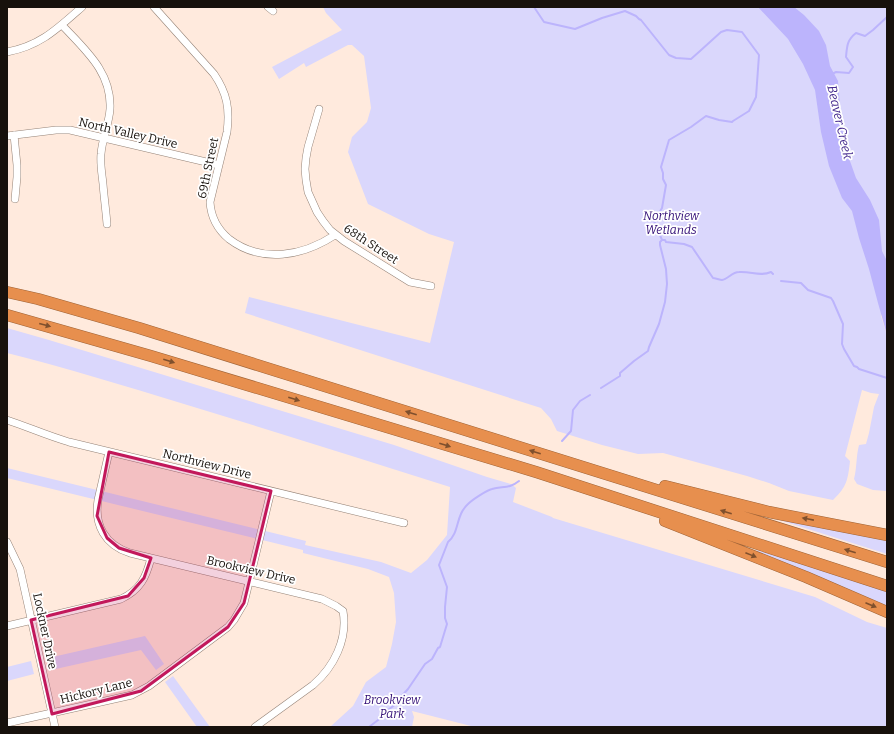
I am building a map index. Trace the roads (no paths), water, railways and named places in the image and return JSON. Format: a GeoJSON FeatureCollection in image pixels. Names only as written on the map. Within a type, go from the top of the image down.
{"type":"FeatureCollection","features":[{"type":"Feature","properties":{"kind":"highway"},"geometry":{"type":"LineString","coordinates":[[7,292],[38,299],[139,328],[887,562]]}},
{"type":"Feature","properties":{"kind":"highway"},"geometry":{"type":"LineString","coordinates":[[7,315],[143,354],[522,468],[887,586]]}},
{"type":"Feature","properties":{"kind":"highway"},"geometry":{"type":"LineString","coordinates":[[553,458],[769,512],[887,535]]}},
{"type":"Feature","properties":{"kind":"highway"},"geometry":{"type":"LineString","coordinates":[[626,501],[649,514],[806,577],[887,612]]}},
{"type":"Feature","properties":{"kind":"street"},"geometry":{"type":"LineString","coordinates":[[7,52],[37,43],[51,34],[82,7]]}},
{"type":"Feature","properties":{"kind":"street","name":"69th Street"},"geometry":{"type":"LineString","coordinates":[[154,7],[214,74],[220,83],[227,101],[228,122],[211,195],[211,210],[213,218],[220,231],[236,244],[245,249],[256,253],[269,254],[281,254],[306,249],[336,234]]}},
{"type":"Feature","properties":{"kind":"street"},"geometry":{"type":"LineString","coordinates":[[62,25],[97,64],[108,88],[110,110],[101,153],[107,224]]}},
{"type":"Feature","properties":{"kind":"street","name":"68th Street"},"geometry":{"type":"LineString","coordinates":[[319,109],[308,147],[305,164],[306,180],[310,197],[317,212],[323,221],[344,241],[410,282],[431,286]]}},
{"type":"Feature","properties":{"kind":"street","name":"North Valley Drive"},"geometry":{"type":"LineString","coordinates":[[10,135],[70,130],[218,165]]}},
{"type":"Feature","properties":{"kind":"street"},"geometry":{"type":"LineString","coordinates":[[10,135],[17,165],[15,199]]}},
{"type":"Feature","properties":{"kind":"street","name":"Northview Drive"},"geometry":{"type":"LineString","coordinates":[[7,420],[58,438],[109,452],[404,523]]}},
{"type":"Feature","properties":{"kind":"street","name":"Brookview Drive"},"geometry":{"type":"LineString","coordinates":[[109,452],[98,500],[97,516],[102,531],[112,544],[130,552],[151,558],[322,599],[343,611],[344,630],[337,653],[328,670],[313,685],[255,727]]}},
{"type":"Feature","properties":{"kind":"street"},"geometry":{"type":"LineString","coordinates":[[249,582],[271,491]]}},
{"type":"Feature","properties":{"kind":"street","name":"Lockner Drive"},"geometry":{"type":"LineString","coordinates":[[7,542],[20,569],[55,727]]}},
{"type":"Feature","properties":{"kind":"street"},"geometry":{"type":"LineString","coordinates":[[7,626],[114,602],[128,596],[140,586],[151,558]]}},
{"type":"Feature","properties":{"kind":"street","name":"Hickory Lane"},"geometry":{"type":"LineString","coordinates":[[7,723],[123,698],[141,691],[220,634],[231,624],[240,612],[244,603],[249,582]]}},
{"type":"Feature","properties":{"kind":"water","name":"Beaver Creek"},"geometry":{"type":"Polygon","coordinates":[[[758,7],[794,7],[819,31],[826,45],[830,66],[838,81],[845,147],[856,178],[870,200],[879,220],[882,251],[887,261],[887,335],[852,211],[842,198],[829,166],[821,132],[815,90],[803,64],[788,39],[758,7]]]}},
{"type":"Feature","properties":{"kind":"waterway"},"geometry":{"type":"LineString","coordinates":[[534,7],[544,22],[575,29],[602,18],[625,11],[641,20],[669,55],[676,58],[691,59],[721,32],[727,30],[742,32],[759,55],[756,97],[749,111],[732,122],[706,116],[669,140],[661,167],[663,179],[666,185],[662,208],[654,221],[662,240],[692,247],[713,278],[722,280],[734,273],[739,272],[759,274],[771,272],[773,274]]}},
{"type":"Feature","properties":{"kind":"waterway"},"geometry":{"type":"LineString","coordinates":[[832,74],[836,72],[849,73],[853,67],[846,57],[847,46],[851,38],[856,33],[865,36],[887,17]]}},
{"type":"Feature","properties":{"kind":"waterway"},"geometry":{"type":"LineString","coordinates":[[601,388],[620,376],[620,373],[648,351],[659,324],[665,302],[667,284],[666,269],[660,245],[662,240]]}},
{"type":"Feature","properties":{"kind":"waterway"},"geometry":{"type":"LineString","coordinates":[[781,281],[801,283],[808,290],[831,298],[843,324],[842,344],[854,366],[887,378]]}},
{"type":"Feature","properties":{"kind":"waterway"},"geometry":{"type":"LineString","coordinates":[[562,441],[571,431],[573,410],[580,401],[590,395]]}},
{"type":"Feature","properties":{"kind":"waterway"},"geometry":{"type":"LineString","coordinates":[[369,727],[397,703],[425,664],[432,659],[440,647],[447,624],[445,618],[447,587],[439,565],[464,509],[473,500],[487,491],[509,486],[519,481]]}},
{"type":"Feature","properties":{"kind":"park label","name":"Northview Wetlands"},"geometry":{"type":"Point","coordinates":[671,223]}},
{"type":"Feature","properties":{"kind":"park label","name":"Brookview Park"},"geometry":{"type":"Point","coordinates":[392,707]}}]}
